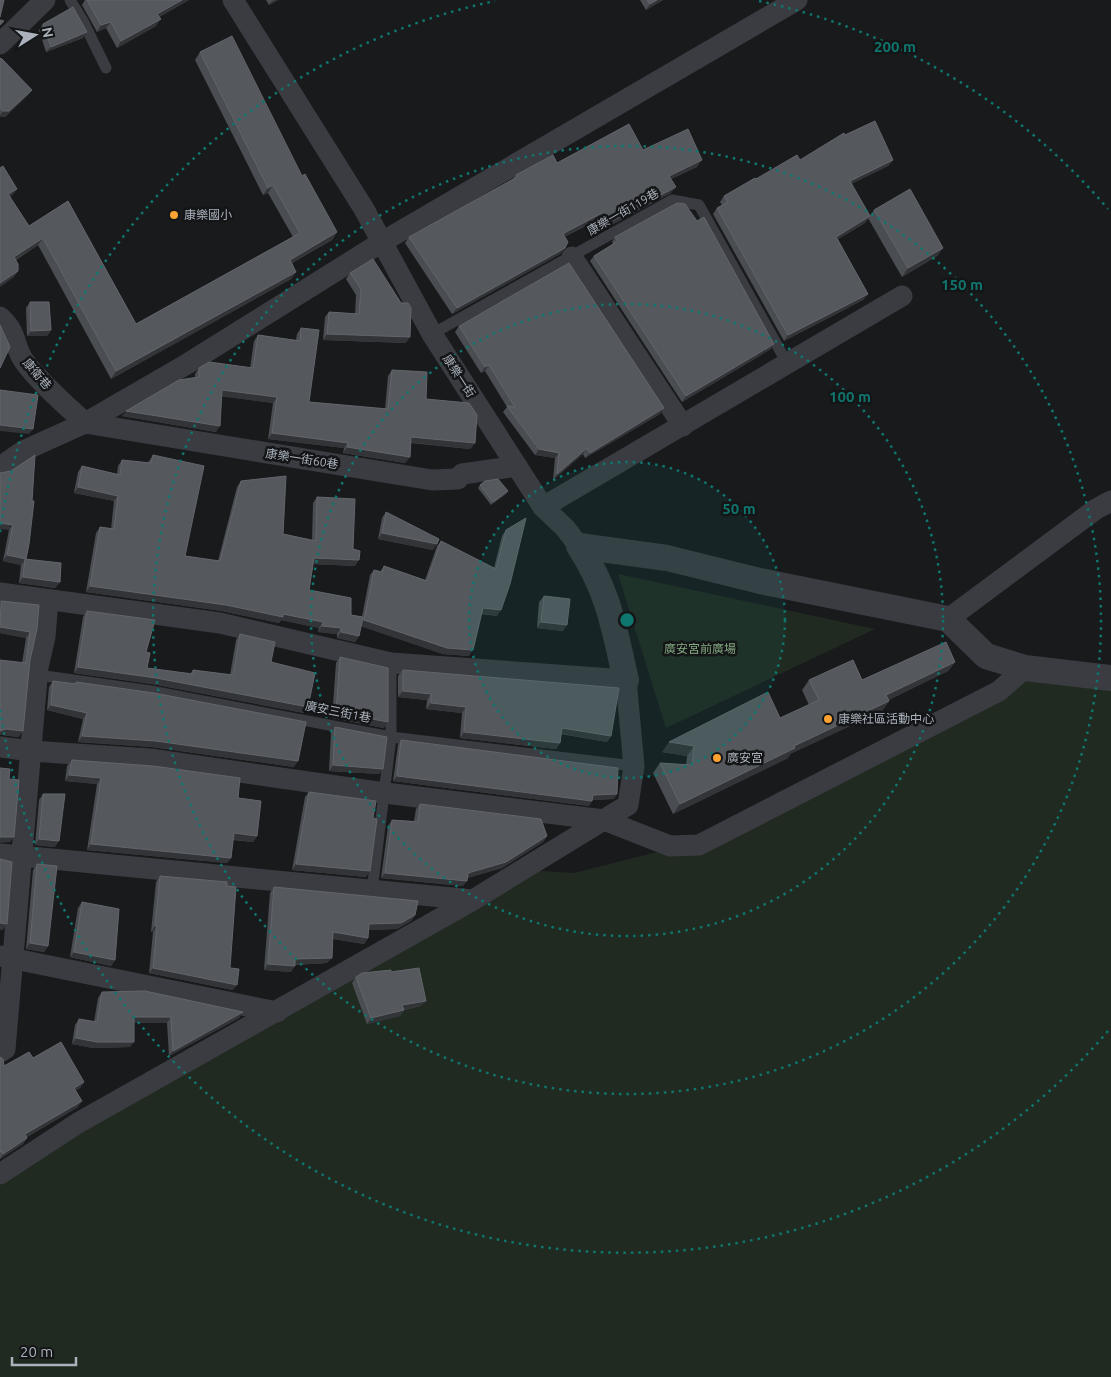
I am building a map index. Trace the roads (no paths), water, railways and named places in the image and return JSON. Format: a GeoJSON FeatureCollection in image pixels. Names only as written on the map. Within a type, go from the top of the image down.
{"type":"FeatureCollection","features":[{"type":"Feature","properties":{"kind":"street"},"geometry":{"type":"LineString","coordinates":[[0,44],[45,0]]}},
{"type":"Feature","properties":{"kind":"street","name":"康樂一街"},"geometry":{"type":"LineString","coordinates":[[0,1174],[78,1123],[473,900],[628,805],[634,766],[626,680],[608,602],[593,568],[565,528],[543,507],[432,334],[382,242],[314,127],[233,0]]}},
{"type":"Feature","properties":{"kind":"street"},"geometry":{"type":"LineString","coordinates":[[0,467],[23,451],[85,423],[187,364],[382,242],[797,0]]}},
{"type":"Feature","properties":{"kind":"street"},"geometry":{"type":"LineString","coordinates":[[572,257],[682,426]]}},
{"type":"Feature","properties":{"kind":"street"},"geometry":{"type":"LineString","coordinates":[[543,507],[902,296]]}},
{"type":"Feature","properties":{"kind":"street","name":"康衛巷"},"geometry":{"type":"LineString","coordinates":[[0,317],[14,334],[23,359],[39,379],[85,423]]}},
{"type":"Feature","properties":{"kind":"street","name":"康樂一街60巷"},"geometry":{"type":"LineString","coordinates":[[85,423],[432,480],[458,479],[462,474],[517,466]]}},
{"type":"Feature","properties":{"kind":"street"},"geometry":{"type":"LineString","coordinates":[[948,620],[1096,509],[1111,501]]}},
{"type":"Feature","properties":{"kind":"street"},"geometry":{"type":"LineString","coordinates":[[579,546],[666,558],[948,620],[986,656],[1025,668],[1111,678]]}},
{"type":"Feature","properties":{"kind":"street"},"geometry":{"type":"LineString","coordinates":[[0,593],[48,601],[132,610],[220,624],[391,663],[626,680]]}},
{"type":"Feature","properties":{"kind":"street"},"geometry":{"type":"LineString","coordinates":[[0,1052],[5,1049],[7,958],[23,858],[38,675],[48,601]]}},
{"type":"Feature","properties":{"kind":"street"},"geometry":{"type":"LineString","coordinates":[[0,746],[31,751],[150,759],[385,793],[604,820],[670,846],[700,845],[999,691],[1025,668]]}},
{"type":"Feature","properties":{"kind":"street"},"geometry":{"type":"LineString","coordinates":[[0,854],[23,858],[473,900]]}},
{"type":"Feature","properties":{"kind":"street"},"geometry":{"type":"LineString","coordinates":[[7,958],[277,1012]]}},
{"type":"Feature","properties":{"kind":"lane"},"geometry":{"type":"LineString","coordinates":[[70,0],[83,21],[106,68]]}},
{"type":"Feature","properties":{"kind":"lane","name":"康樂一街119巷"},"geometry":{"type":"LineString","coordinates":[[432,334],[672,200],[699,205],[787,363]]}},
{"type":"Feature","properties":{"kind":"lane"},"geometry":{"type":"LineString","coordinates":[[372,891],[392,737],[391,663]]}},
{"type":"Feature","properties":{"kind":"lane","name":"廣安三街1巷"},"geometry":{"type":"LineString","coordinates":[[38,675],[151,691],[392,737],[634,766]]}},
{"type":"Feature","properties":{"kind":"place","name":"康樂國小"},"geometry":{"type":"Point","coordinates":[174,215]}},
{"type":"Feature","properties":{"kind":"place","name":"康樂社區活動中心"},"geometry":{"type":"Point","coordinates":[828,719]}},
{"type":"Feature","properties":{"kind":"place","name":"廣安宮"},"geometry":{"type":"Point","coordinates":[717,758]}},
{"type":"Feature","properties":{"kind":"park label","name":"廣安宮前廣場"},"geometry":{"type":"Point","coordinates":[700,649]}}]}
